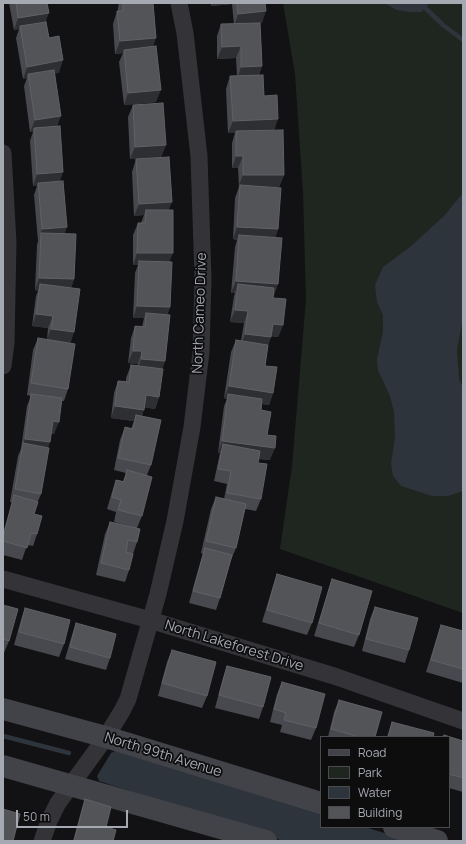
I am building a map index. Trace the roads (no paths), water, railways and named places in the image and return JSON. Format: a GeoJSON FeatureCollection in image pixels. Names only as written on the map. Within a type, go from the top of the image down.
{"type":"FeatureCollection","features":[{"type":"Feature","properties":{"kind":"main road","name":"North 99th Avenue"},"geometry":{"type":"LineString","coordinates":[[3,710],[106,737],[320,803]]}},
{"type":"Feature","properties":{"kind":"main road"},"geometry":{"type":"LineString","coordinates":[[3,766],[266,841]]}},
{"type":"Feature","properties":{"kind":"main road"},"geometry":{"type":"LineString","coordinates":[[397,828],[437,841]]}},
{"type":"Feature","properties":{"kind":"street","name":"North Cameo Drive"},"geometry":{"type":"LineString","coordinates":[[42,841],[49,821],[58,803],[106,737],[128,699],[158,594],[176,514],[192,427],[201,352],[203,279],[199,156],[185,33],[179,3]]}},
{"type":"Feature","properties":{"kind":"street"},"geometry":{"type":"LineString","coordinates":[[3,153],[8,243],[6,343],[3,366]]}},
{"type":"Feature","properties":{"kind":"street","name":"North Lakeforest Drive"},"geometry":{"type":"LineString","coordinates":[[3,579],[150,620],[334,676],[463,720]]}},
{"type":"Feature","properties":{"kind":"water"},"geometry":{"type":"Polygon","coordinates":[[[384,3],[427,3],[428,5],[421,12],[409,12],[397,10],[384,3]]]}},
{"type":"Feature","properties":{"kind":"water"},"geometry":{"type":"Polygon","coordinates":[[[463,193],[463,318],[457,350],[459,379],[463,388],[463,491],[448,496],[432,496],[401,486],[393,476],[391,464],[395,437],[394,412],[390,396],[378,370],[377,359],[383,332],[383,315],[377,302],[375,285],[383,267],[410,247],[444,216],[463,193]]]}},
{"type":"Feature","properties":{"kind":"water"},"geometry":{"type":"Polygon","coordinates":[[[117,750],[320,813],[320,828],[368,828],[410,841],[283,841],[99,781],[97,776],[111,753],[117,750]]]}},
{"type":"Feature","properties":{"kind":"waterway"},"geometry":{"type":"LineString","coordinates":[[420,3],[443,25],[463,40]]}},
{"type":"Feature","properties":{"kind":"waterway"},"geometry":{"type":"LineString","coordinates":[[3,736],[69,753]]}}]}
